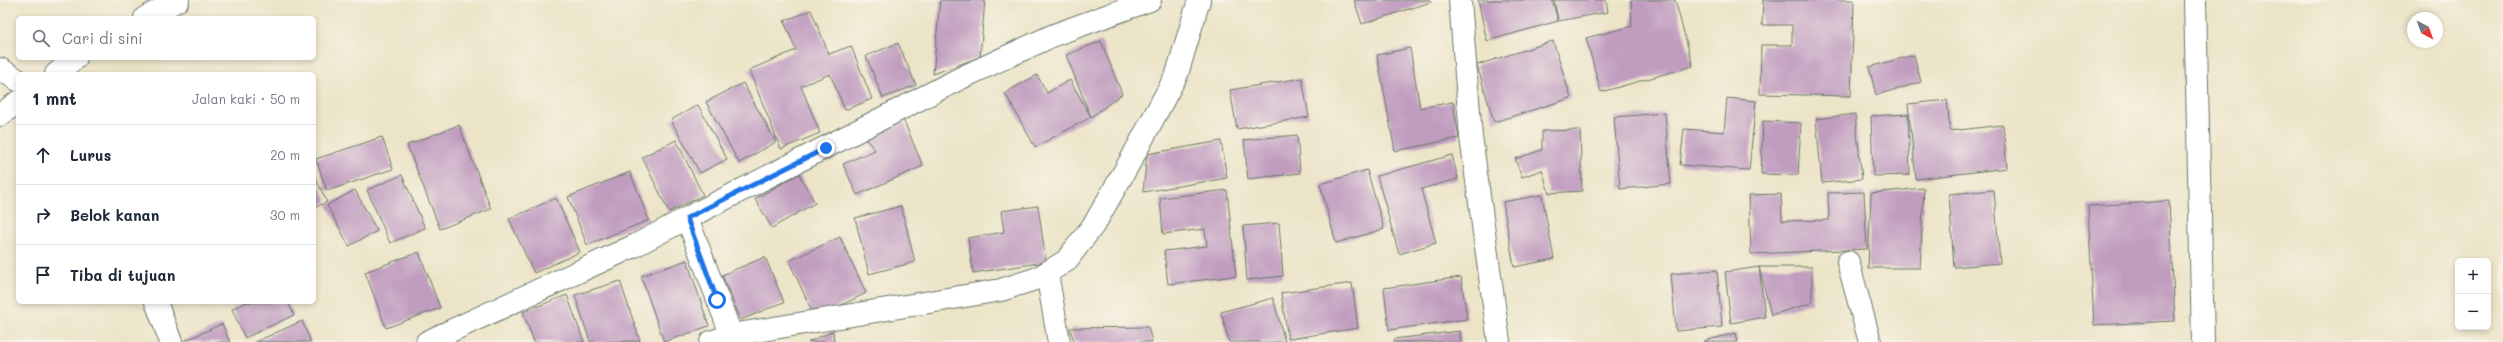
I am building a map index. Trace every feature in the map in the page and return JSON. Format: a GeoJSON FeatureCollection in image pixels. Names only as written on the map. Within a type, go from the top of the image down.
{"type":"FeatureCollection","features":[{"type":"Feature","properties":{"kind":"main road"},"geometry":{"type":"LineString","coordinates":[[149,16],[178,0]]}},
{"type":"Feature","properties":{"kind":"main road"},"geometry":{"type":"LineString","coordinates":[[427,342],[636,245],[961,78],[1054,35],[1150,0]]}},
{"type":"Feature","properties":{"kind":"main road"},"geometry":{"type":"LineString","coordinates":[[711,342],[1001,290],[1047,273],[1066,261],[1094,223],[1132,158],[1177,74],[1200,0]]}},
{"type":"Feature","properties":{"kind":"main road"},"geometry":{"type":"LineString","coordinates":[[1460,0],[1471,136],[1499,342]]}},
{"type":"Feature","properties":{"kind":"main road"},"geometry":{"type":"LineString","coordinates":[[2195,0],[2203,342]]}},
{"type":"Feature","properties":{"kind":"main road"},"geometry":{"type":"LineString","coordinates":[[58,72],[74,60]]}},
{"type":"Feature","properties":{"kind":"main road"},"geometry":{"type":"LineString","coordinates":[[0,69],[16,79]]}},
{"type":"Feature","properties":{"kind":"main road"},"geometry":{"type":"LineString","coordinates":[[0,115],[16,103]]}},
{"type":"Feature","properties":{"kind":"main road"},"geometry":{"type":"LineString","coordinates":[[687,218],[733,339]]}},
{"type":"Feature","properties":{"kind":"main road"},"geometry":{"type":"LineString","coordinates":[[1848,262],[1870,342]]}},
{"type":"Feature","properties":{"kind":"main road"},"geometry":{"type":"LineString","coordinates":[[1047,273],[1059,342]]}},
{"type":"Feature","properties":{"kind":"main road"},"geometry":{"type":"LineString","coordinates":[[157,304],[171,342]]}},
{"type":"Feature","properties":{"kind":"building"},"geometry":{"type":"Polygon","coordinates":[[[940,0],[985,0],[980,57],[933,74],[940,0]]]}},
{"type":"Feature","properties":{"kind":"building"},"geometry":{"type":"Polygon","coordinates":[[[1354,0],[1430,0],[1431,2],[1362,24],[1354,0]]]}},
{"type":"Feature","properties":{"kind":"building"},"geometry":{"type":"Polygon","coordinates":[[[1478,0],[1552,0],[1558,20],[1554,0],[1606,0],[1608,12],[1558,21],[1487,41],[1478,0]]]}},
{"type":"Feature","properties":{"kind":"building"},"geometry":{"type":"Polygon","coordinates":[[[1631,0],[1675,0],[1693,66],[1601,92],[1586,38],[1632,26],[1631,0]]]}},
{"type":"Feature","properties":{"kind":"building"},"geometry":{"type":"Polygon","coordinates":[[[1763,0],[1854,0],[1851,96],[1760,94],[1761,45],[1792,45],[1792,25],[1762,25],[1763,0]]]}},
{"type":"Feature","properties":{"kind":"building"},"geometry":{"type":"Polygon","coordinates":[[[811,10],[829,54],[851,46],[872,99],[845,110],[830,74],[801,86],[820,133],[781,149],[749,70],[796,50],[784,21],[811,10]]]}},
{"type":"Feature","properties":{"kind":"building"},"geometry":{"type":"Polygon","coordinates":[[[1101,41],[1122,94],[1091,117],[1066,55],[1101,41]]]}},
{"type":"Feature","properties":{"kind":"building"},"geometry":{"type":"Polygon","coordinates":[[[1553,41],[1571,98],[1494,122],[1477,65],[1553,41]]]}},
{"type":"Feature","properties":{"kind":"building"},"geometry":{"type":"Polygon","coordinates":[[[898,43],[916,85],[883,98],[866,56],[898,43]]]}},
{"type":"Feature","properties":{"kind":"building"},"geometry":{"type":"Polygon","coordinates":[[[1410,48],[1420,108],[1453,102],[1459,138],[1395,151],[1377,55],[1410,48]]]}},
{"type":"Feature","properties":{"kind":"building"},"geometry":{"type":"Polygon","coordinates":[[[1914,55],[1921,82],[1876,95],[1869,67],[1914,55]]]}},
{"type":"Feature","properties":{"kind":"building"},"geometry":{"type":"Polygon","coordinates":[[[1037,75],[1047,93],[1070,80],[1091,117],[1035,147],[1005,93],[1037,75]]]}},
{"type":"Feature","properties":{"kind":"building"},"geometry":{"type":"Polygon","coordinates":[[[1302,78],[1309,117],[1237,129],[1230,90],[1302,78]]]}},
{"type":"Feature","properties":{"kind":"building"},"geometry":{"type":"Polygon","coordinates":[[[743,83],[776,142],[739,163],[706,102],[743,83]]]}},
{"type":"Feature","properties":{"kind":"building"},"geometry":{"type":"Polygon","coordinates":[[[1727,98],[1756,101],[1749,170],[1680,165],[1684,129],[1724,132],[1727,98]]]}},
{"type":"Feature","properties":{"kind":"building"},"geometry":{"type":"Polygon","coordinates":[[[1947,100],[1950,131],[2003,125],[2007,168],[1916,179],[1908,104],[1947,100]]]}},
{"type":"Feature","properties":{"kind":"building"},"geometry":{"type":"Polygon","coordinates":[[[698,105],[727,159],[700,173],[671,120],[698,105]]]}},
{"type":"Feature","properties":{"kind":"building"},"geometry":{"type":"Polygon","coordinates":[[[1665,113],[1671,184],[1620,189],[1614,117],[1665,113]]]}},
{"type":"Feature","properties":{"kind":"building"},"geometry":{"type":"Polygon","coordinates":[[[1855,114],[1862,179],[1822,183],[1816,119],[1855,114]]]}},
{"type":"Feature","properties":{"kind":"building"},"geometry":{"type":"Polygon","coordinates":[[[1908,114],[1910,175],[1873,176],[1871,116],[1908,114]]]}},
{"type":"Feature","properties":{"kind":"building"},"geometry":{"type":"Polygon","coordinates":[[[903,119],[923,166],[857,195],[843,164],[875,150],[863,136],[903,119]]]}},
{"type":"Feature","properties":{"kind":"building"},"geometry":{"type":"Polygon","coordinates":[[[1763,121],[1801,123],[1798,175],[1761,174],[1763,121]]]}},
{"type":"Feature","properties":{"kind":"building"},"geometry":{"type":"Polygon","coordinates":[[[459,125],[491,209],[440,229],[407,145],[459,125]]]}},
{"type":"Feature","properties":{"kind":"building"},"geometry":{"type":"Polygon","coordinates":[[[1580,130],[1582,191],[1549,193],[1542,170],[1522,177],[1515,159],[1542,150],[1542,131],[1580,130]]]}},
{"type":"Feature","properties":{"kind":"building"},"geometry":{"type":"Polygon","coordinates":[[[1297,135],[1300,173],[1248,179],[1244,140],[1297,135]]]}},
{"type":"Feature","properties":{"kind":"building"},"geometry":{"type":"Polygon","coordinates":[[[382,137],[393,169],[327,191],[316,159],[382,137]]]}},
{"type":"Feature","properties":{"kind":"building"},"geometry":{"type":"Polygon","coordinates":[[[676,140],[703,195],[669,212],[642,157],[676,140]]]}},
{"type":"Feature","properties":{"kind":"building"},"geometry":{"type":"Polygon","coordinates":[[[1221,141],[1227,178],[1143,192],[1147,154],[1221,141]]]}},
{"type":"Feature","properties":{"kind":"building"},"geometry":{"type":"Polygon","coordinates":[[[1452,155],[1458,179],[1421,189],[1436,243],[1399,254],[1377,176],[1452,155]]]}},
{"type":"Feature","properties":{"kind":"building"},"geometry":{"type":"Polygon","coordinates":[[[1367,170],[1384,229],[1336,243],[1320,184],[1367,170]]]}},
{"type":"Feature","properties":{"kind":"building"},"geometry":{"type":"Polygon","coordinates":[[[630,172],[649,220],[587,245],[568,197],[630,172]]]}},
{"type":"Feature","properties":{"kind":"building"},"geometry":{"type":"Polygon","coordinates":[[[799,174],[815,203],[772,228],[755,199],[799,174]]]}},
{"type":"Feature","properties":{"kind":"building"},"geometry":{"type":"Polygon","coordinates":[[[402,175],[425,228],[390,243],[367,190],[402,175]]]}},
{"type":"Feature","properties":{"kind":"building"},"geometry":{"type":"Polygon","coordinates":[[[316,179],[327,202],[316,207],[316,179]]]}},
{"type":"Feature","properties":{"kind":"building"},"geometry":{"type":"Polygon","coordinates":[[[1924,188],[1920,268],[1868,268],[1871,193],[1924,188]]]}},
{"type":"Feature","properties":{"kind":"building"},"geometry":{"type":"Polygon","coordinates":[[[355,190],[377,231],[349,246],[327,205],[355,190]]]}},
{"type":"Feature","properties":{"kind":"building"},"geometry":{"type":"Polygon","coordinates":[[[1227,190],[1236,276],[1168,284],[1164,251],[1207,246],[1205,229],[1163,234],[1160,198],[1227,190]]]}},
{"type":"Feature","properties":{"kind":"building"},"geometry":{"type":"Polygon","coordinates":[[[1994,190],[2000,263],[1954,267],[1949,194],[1994,190]]]}},
{"type":"Feature","properties":{"kind":"building"},"geometry":{"type":"Polygon","coordinates":[[[1864,192],[1867,249],[1751,254],[1749,195],[1781,194],[1782,221],[1829,220],[1828,193],[1864,192]]]}},
{"type":"Feature","properties":{"kind":"building"},"geometry":{"type":"Polygon","coordinates":[[[1542,195],[1554,259],[1514,267],[1503,202],[1542,195]]]}},
{"type":"Feature","properties":{"kind":"building"},"geometry":{"type":"Polygon","coordinates":[[[556,198],[580,252],[534,273],[509,219],[556,198]]]}},
{"type":"Feature","properties":{"kind":"building"},"geometry":{"type":"Polygon","coordinates":[[[2169,201],[2175,321],[2094,325],[2088,206],[2169,201]]]}},
{"type":"Feature","properties":{"kind":"building"},"geometry":{"type":"Polygon","coordinates":[[[901,206],[915,262],[869,274],[855,218],[901,206]]]}},
{"type":"Feature","properties":{"kind":"building"},"geometry":{"type":"Polygon","coordinates":[[[1038,206],[1046,262],[973,273],[968,238],[1004,232],[1001,211],[1038,206]]]}},
{"type":"Feature","properties":{"kind":"building"},"geometry":{"type":"Polygon","coordinates":[[[1279,223],[1283,276],[1247,280],[1243,226],[1279,223]]]}},
{"type":"Feature","properties":{"kind":"building"},"geometry":{"type":"Polygon","coordinates":[[[840,237],[866,293],[815,318],[789,261],[840,237]]]}},
{"type":"Feature","properties":{"kind":"building"},"geometry":{"type":"Polygon","coordinates":[[[419,252],[440,308],[386,328],[365,272],[419,252]]]}},
{"type":"Feature","properties":{"kind":"building"},"geometry":{"type":"Polygon","coordinates":[[[765,257],[784,302],[741,320],[722,275],[765,257]]]}},
{"type":"Feature","properties":{"kind":"building"},"geometry":{"type":"Polygon","coordinates":[[[687,260],[709,326],[664,342],[641,276],[687,260]]]}},
{"type":"Feature","properties":{"kind":"building"},"geometry":{"type":"Polygon","coordinates":[[[1759,267],[1812,267],[1812,303],[1771,315],[1759,267]]]}},
{"type":"Feature","properties":{"kind":"building"},"geometry":{"type":"Polygon","coordinates":[[[1759,267],[1765,317],[1731,323],[1725,272],[1759,267]]]}},
{"type":"Feature","properties":{"kind":"building"},"geometry":{"type":"Polygon","coordinates":[[[1717,270],[1722,327],[1676,331],[1671,274],[1717,270]]]}},
{"type":"Feature","properties":{"kind":"building"},"geometry":{"type":"Polygon","coordinates":[[[1461,277],[1467,319],[1389,330],[1384,288],[1461,277]]]}},
{"type":"Feature","properties":{"kind":"building"},"geometry":{"type":"Polygon","coordinates":[[[620,281],[640,341],[590,342],[575,295],[620,281]]]}},
{"type":"Feature","properties":{"kind":"building"},"geometry":{"type":"Polygon","coordinates":[[[1352,283],[1358,328],[1288,339],[1281,293],[1352,283]]]}},
{"type":"Feature","properties":{"kind":"building"},"geometry":{"type":"Polygon","coordinates":[[[567,295],[584,342],[534,342],[523,312],[567,295]]]}},
{"type":"Feature","properties":{"kind":"building"},"geometry":{"type":"Polygon","coordinates":[[[1273,298],[1285,342],[1229,342],[1221,312],[1273,298]]]}},
{"type":"Feature","properties":{"kind":"building"},"geometry":{"type":"Polygon","coordinates":[[[243,304],[289,304],[294,315],[245,338],[232,309],[243,304]]]}},
{"type":"Feature","properties":{"kind":"building"},"geometry":{"type":"Polygon","coordinates":[[[302,321],[311,342],[255,342],[302,321]]]}},
{"type":"Feature","properties":{"kind":"building"},"geometry":{"type":"Polygon","coordinates":[[[222,324],[230,342],[182,342],[222,324]]]}},
{"type":"Feature","properties":{"kind":"building"},"geometry":{"type":"Polygon","coordinates":[[[1148,327],[1152,342],[1074,342],[1070,328],[1148,327]]]}},
{"type":"Feature","properties":{"kind":"building"},"geometry":{"type":"Polygon","coordinates":[[[833,331],[834,342],[808,342],[833,331]]]}},
{"type":"Feature","properties":{"kind":"building"},"geometry":{"type":"Polygon","coordinates":[[[1460,331],[1461,342],[1394,342],[1394,339],[1460,331]]]}},
{"type":"Feature","properties":{"kind":"building"},"geometry":{"type":"Polygon","coordinates":[[[1736,333],[1738,342],[1704,342],[1704,341],[1736,333]]]}},
{"type":"Feature","properties":{"kind":"route"},"geometry":{"type":"LineString","coordinates":[[717,300],[687,218],[726,200],[826,148]]}}]}
